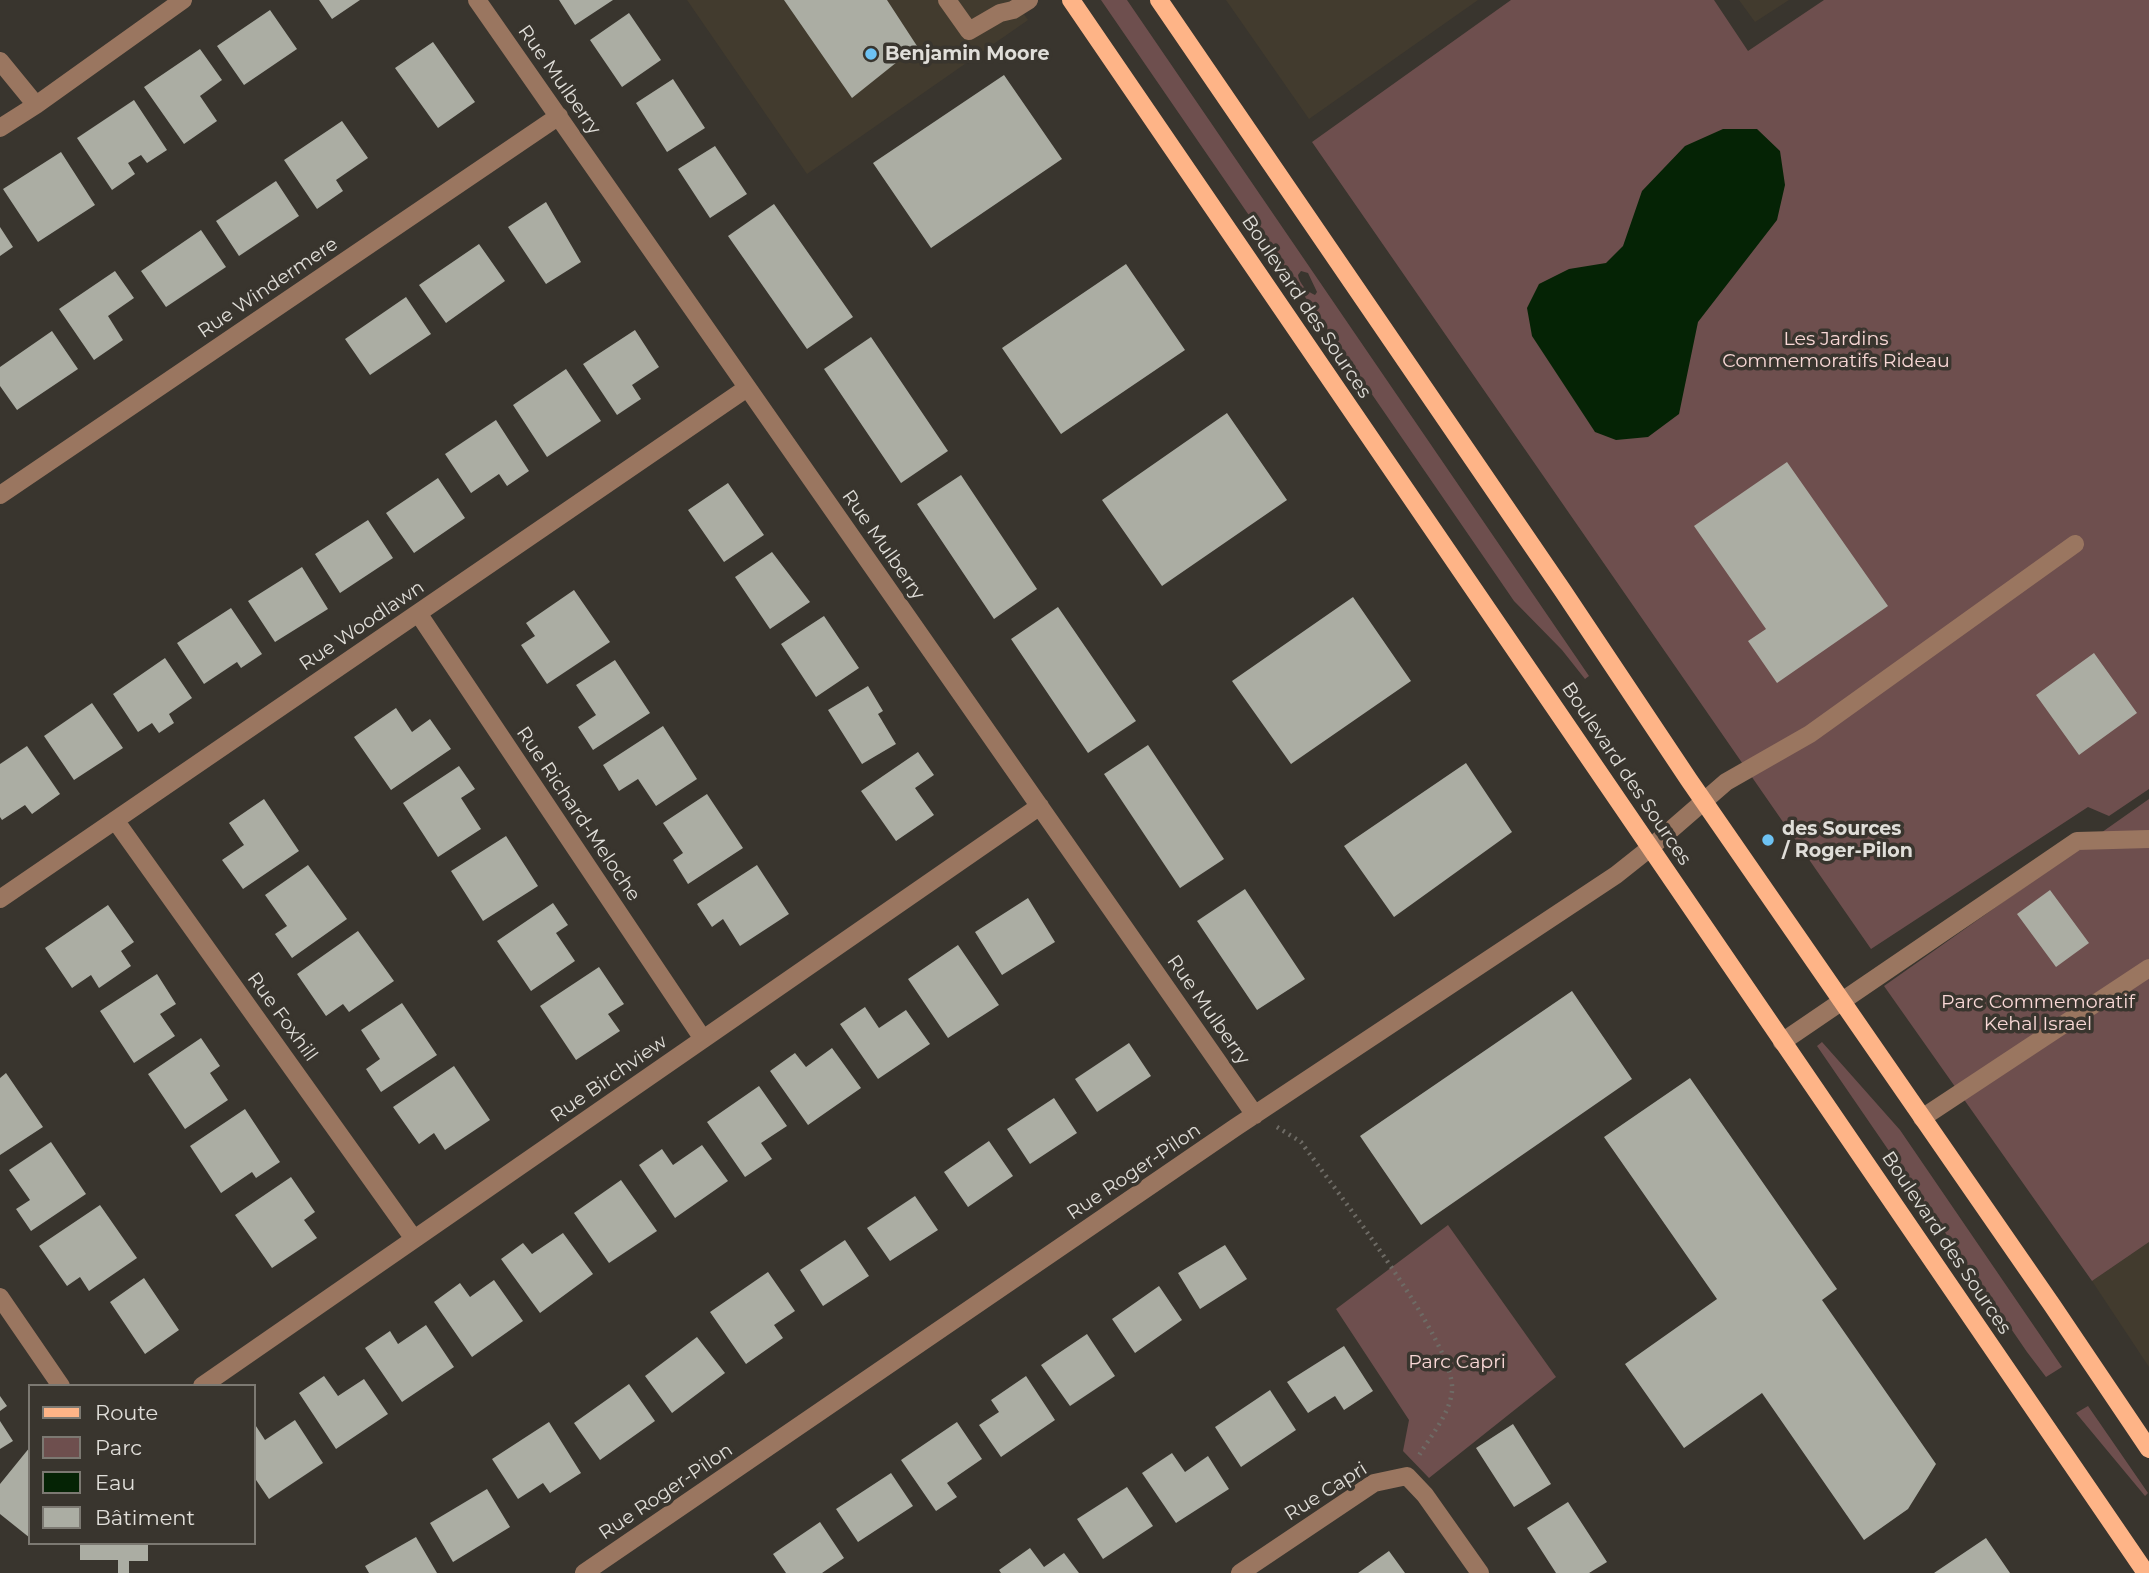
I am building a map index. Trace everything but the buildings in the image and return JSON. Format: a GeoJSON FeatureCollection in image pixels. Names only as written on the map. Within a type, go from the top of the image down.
{"type":"FeatureCollection","features":[{"type":"Feature","properties":{"kind":"main road","name":"Boulevard des Sources"},"geometry":{"type":"LineString","coordinates":[[1071,0],[2146,1573]]}},
{"type":"Feature","properties":{"kind":"main road"},"geometry":{"type":"LineString","coordinates":[[1159,0],[1703,801],[2149,1449]]}},
{"type":"Feature","properties":{"kind":"street"},"geometry":{"type":"LineString","coordinates":[[0,128],[183,0]]}},
{"type":"Feature","properties":{"kind":"street","name":"Rue Mulberry"},"geometry":{"type":"LineString","coordinates":[[477,0],[1255,1115]]}},
{"type":"Feature","properties":{"kind":"street"},"geometry":{"type":"LineString","coordinates":[[947,0],[969,30],[1000,13],[1013,10],[1028,0]]}},
{"type":"Feature","properties":{"kind":"street"},"geometry":{"type":"LineString","coordinates":[[0,61],[36,105]]}},
{"type":"Feature","properties":{"kind":"street","name":"Rue Windermere"},"geometry":{"type":"LineString","coordinates":[[0,495],[559,116]]}},
{"type":"Feature","properties":{"kind":"street","name":"Rue Woodlawn"},"geometry":{"type":"LineString","coordinates":[[0,899],[747,388]]}},
{"type":"Feature","properties":{"kind":"street","name":"Rue Roger-Pilon"},"geometry":{"type":"LineString","coordinates":[[595,1570],[1255,1115],[1616,874],[1742,771],[1810,734],[2076,544]]}},
{"type":"Feature","properties":{"kind":"street","name":"Rue Richard-Meloche"},"geometry":{"type":"LineString","coordinates":[[418,613],[703,1039]]}},
{"type":"Feature","properties":{"kind":"street","name":"Rue Birchview"},"geometry":{"type":"LineString","coordinates":[[205,1384],[1040,806]]}},
{"type":"Feature","properties":{"kind":"street","name":"Rue Foxhill"},"geometry":{"type":"LineString","coordinates":[[115,820],[414,1239]]}},
{"type":"Feature","properties":{"kind":"street"},"geometry":{"type":"LineString","coordinates":[[1782,1042],[2077,841],[2149,839]]}},
{"type":"Feature","properties":{"kind":"street"},"geometry":{"type":"LineString","coordinates":[[1922,1118],[2149,968]]}},
{"type":"Feature","properties":{"kind":"street"},"geometry":{"type":"LineString","coordinates":[[0,1297],[60,1384]]}},
{"type":"Feature","properties":{"kind":"street"},"geometry":{"type":"LineString","coordinates":[[1407,1476],[1425,1495],[1480,1573]]}},
{"type":"Feature","properties":{"kind":"street","name":"Rue Capri"},"geometry":{"type":"LineString","coordinates":[[1240,1573],[1374,1483],[1407,1476]]}},
{"type":"Feature","properties":{"kind":"path"},"geometry":{"type":"LineString","coordinates":[[1255,1115],[1301,1142],[1411,1295],[1451,1373],[1452,1393],[1442,1416],[1407,1476]]}},
{"type":"Feature","properties":{"kind":"shaded area"},"geometry":{"type":"Polygon","coordinates":[[[687,0],[1014,0],[1028,20],[807,174],[687,0]]]}},
{"type":"Feature","properties":{"kind":"shaded area"},"geometry":{"type":"Polygon","coordinates":[[[1226,0],[1478,0],[1309,119],[1226,0]]]}},
{"type":"Feature","properties":{"kind":"shaded area"},"geometry":{"type":"Polygon","coordinates":[[[1739,0],[1789,0],[1755,22],[1739,0]]]}},
{"type":"Feature","properties":{"kind":"shaded area"},"geometry":{"type":"Polygon","coordinates":[[[2149,1242],[2149,1367],[2092,1281],[2149,1242]]]}},
{"type":"Feature","properties":{"kind":"green space"},"geometry":{"type":"Polygon","coordinates":[[[1101,0],[1127,0],[1589,676],[1585,679],[1562,650],[1514,601],[1101,0]],[[1301,271],[1298,275],[1304,287],[1315,295],[1317,292],[1308,273],[1301,271]]]}},
{"type":"Feature","properties":{"kind":"green space","name":"Les Jardins Commemoratifs Rideau"},"geometry":{"type":"Polygon","coordinates":[[[1511,0],[1714,0],[1748,51],[1824,0],[2149,0],[2149,789],[2109,816],[2088,807],[1871,949],[1312,142],[1511,0]]]}},
{"type":"Feature","properties":{"kind":"green space","name":"Parc Commemoratif Kehal Israel"},"geometry":{"type":"Polygon","coordinates":[[[2149,799],[2149,1242],[2092,1281],[1884,986],[2149,799]]]}},
{"type":"Feature","properties":{"kind":"green space"},"geometry":{"type":"Polygon","coordinates":[[[1822,1042],[1900,1130],[2062,1367],[2046,1377],[2027,1352],[1817,1046],[1822,1042]]]}},
{"type":"Feature","properties":{"kind":"green space","name":"Parc Capri"},"geometry":{"type":"Polygon","coordinates":[[[1448,1225],[1556,1377],[1429,1478],[1403,1451],[1409,1420],[1336,1309],[1448,1225]]]}},
{"type":"Feature","properties":{"kind":"green space"},"geometry":{"type":"Polygon","coordinates":[[[2088,1406],[2148,1493],[2145,1496],[2076,1413],[2088,1406]]]}},
{"type":"Feature","properties":{"kind":"water"},"geometry":{"type":"Polygon","coordinates":[[[1723,129],[1757,129],[1780,151],[1785,185],[1777,220],[1698,322],[1679,414],[1648,437],[1616,440],[1595,432],[1532,336],[1527,308],[1539,284],[1569,269],[1606,263],[1623,246],[1642,191],[1685,146],[1723,129]]]}},
{"type":"Feature","properties":{"kind":"place","name":"Benjamin Moore"},"geometry":{"type":"Point","coordinates":[871,54]}},
{"type":"Feature","properties":{"kind":"place","name":"des Sources / Roger-Pilon"},"geometry":{"type":"Point","coordinates":[1768,840]}}]}
